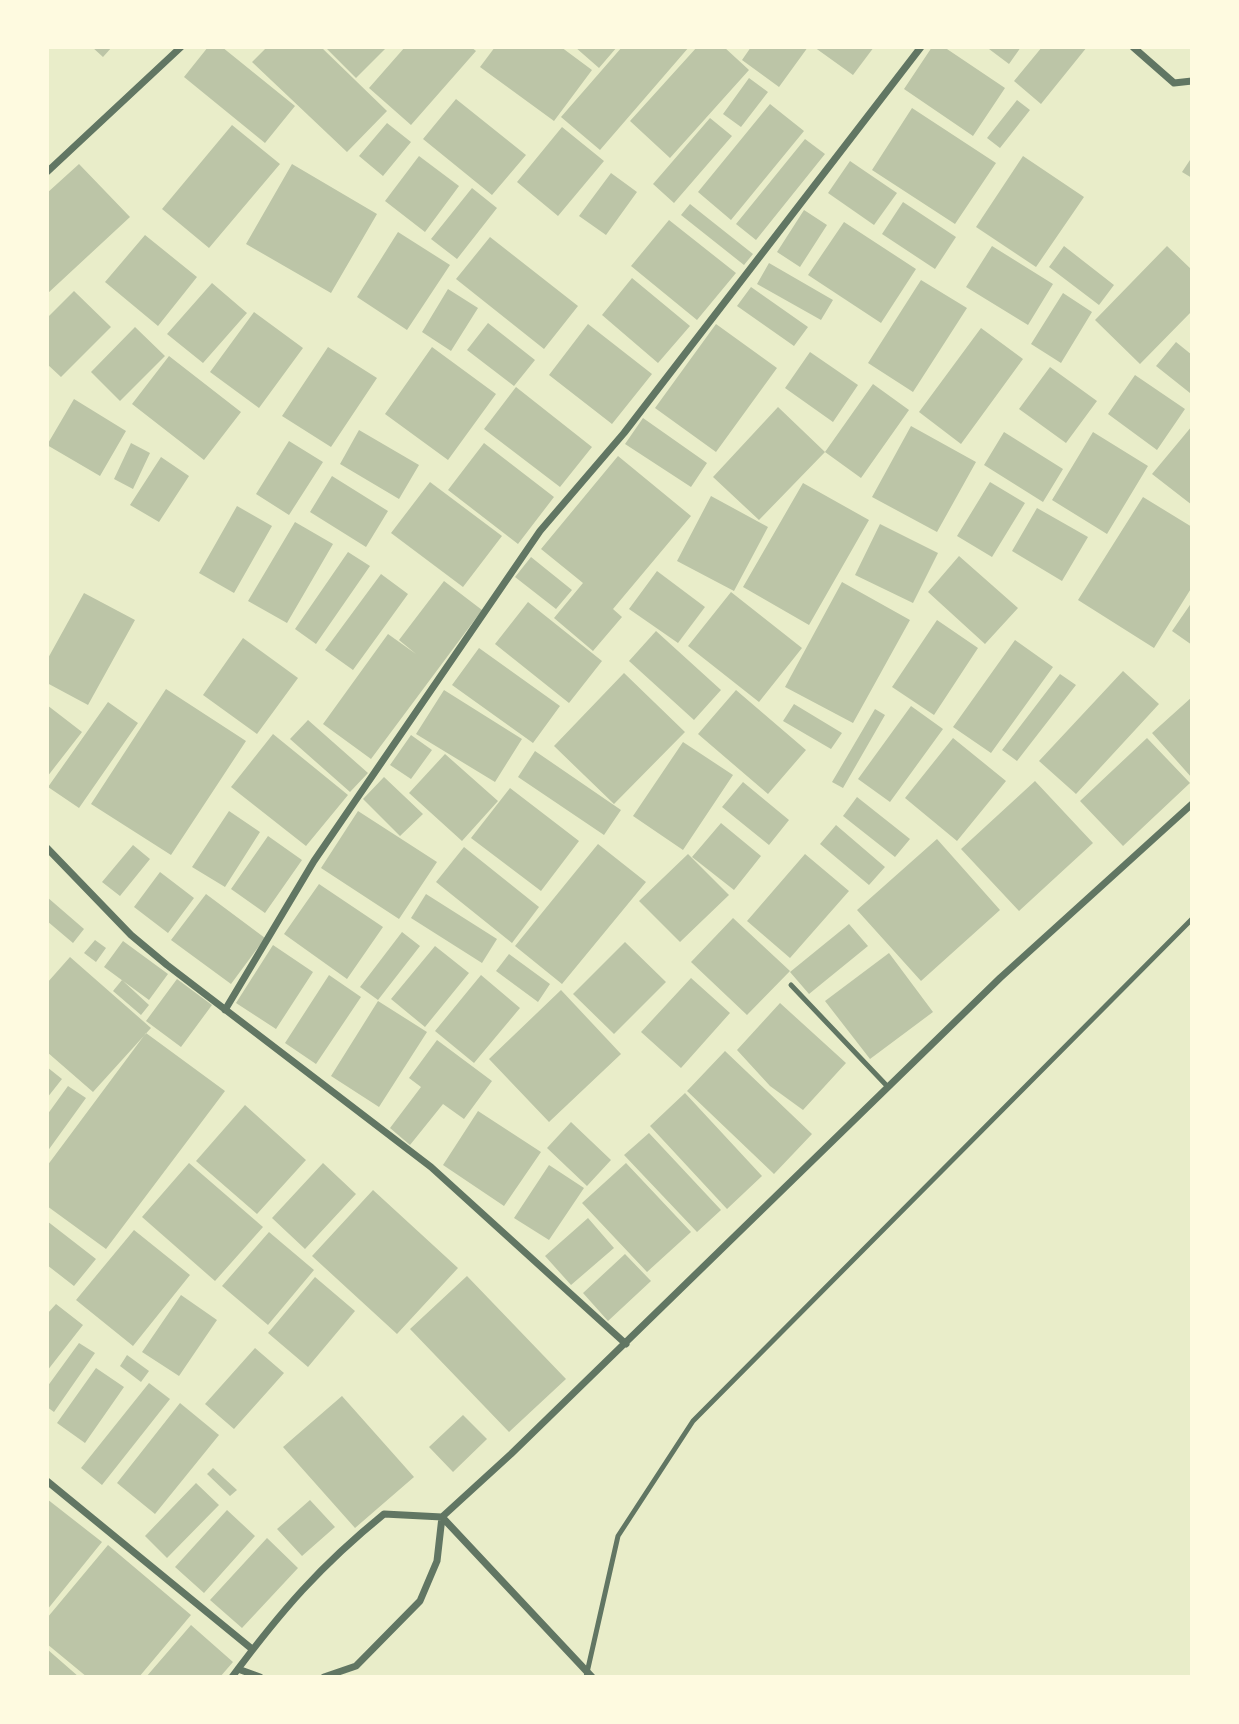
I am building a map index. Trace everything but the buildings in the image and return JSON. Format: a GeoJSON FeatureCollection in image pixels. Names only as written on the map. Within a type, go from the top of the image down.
{"type":"FeatureCollection","features":[{"type":"Feature","properties":{"kind":"street"},"geometry":{"type":"LineString","coordinates":[[47,172],[181,47]]}},
{"type":"Feature","properties":{"kind":"street"},"geometry":{"type":"LineString","coordinates":[[225,1010],[314,861],[540,531],[624,433],[921,47]]}},
{"type":"Feature","properties":{"kind":"street"},"geometry":{"type":"LineString","coordinates":[[1133,47],[1174,83],[1192,81]]}},
{"type":"Feature","properties":{"kind":"street"},"geometry":{"type":"LineString","coordinates":[[324,1677],[356,1666],[420,1601],[437,1561],[442,1517],[570,1400],[1000,978],[1192,804]]}},
{"type":"Feature","properties":{"kind":"street"},"geometry":{"type":"LineString","coordinates":[[47,848],[131,935],[432,1167],[626,1343]]}},
{"type":"Feature","properties":{"kind":"street"},"geometry":{"type":"LineString","coordinates":[[47,1481],[253,1649]]}},
{"type":"Feature","properties":{"kind":"street"},"geometry":{"type":"LineString","coordinates":[[232,1677],[324,1565],[384,1514],[442,1517],[592,1677]]}},
{"type":"Feature","properties":{"kind":"street"},"geometry":{"type":"LineString","coordinates":[[238,1669],[260,1677]]}},
{"type":"Feature","properties":{"kind":"lane"},"geometry":{"type":"LineString","coordinates":[[586,1677],[618,1536],[693,1421],[1192,919]]}},
{"type":"Feature","properties":{"kind":"lane"},"geometry":{"type":"LineString","coordinates":[[791,985],[888,1087]]}}]}
